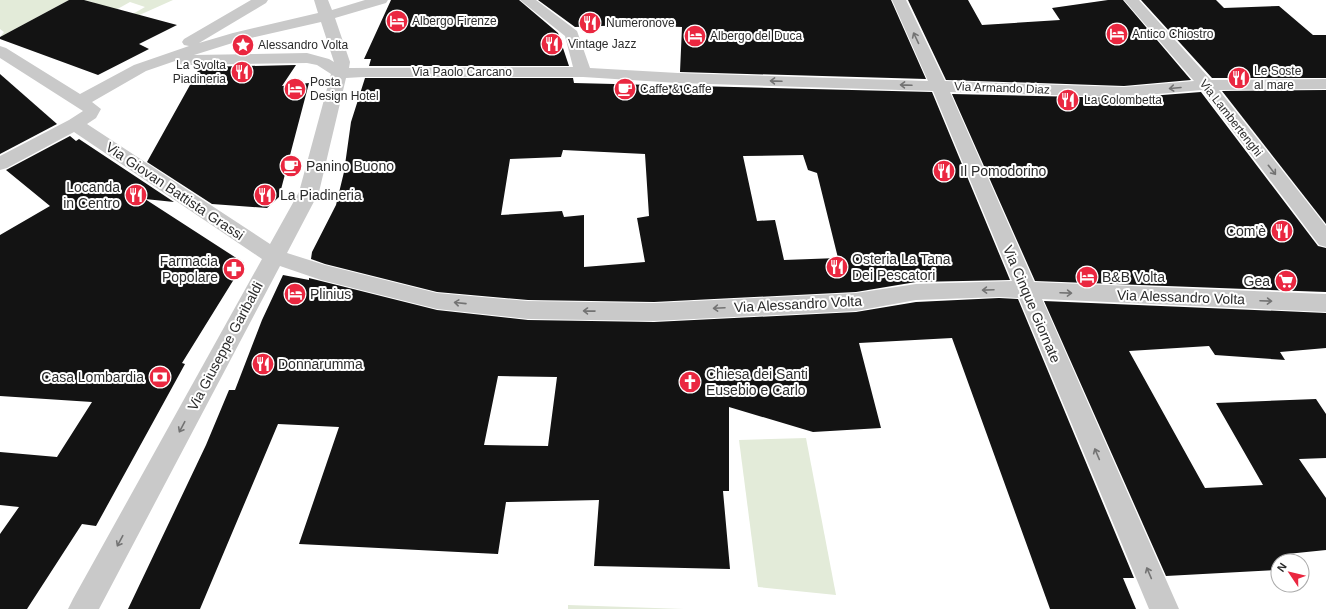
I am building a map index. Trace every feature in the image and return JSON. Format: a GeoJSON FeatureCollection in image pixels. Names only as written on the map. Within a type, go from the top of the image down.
{"type":"FeatureCollection","features":[{"type":"Feature","properties":{"kind":"street"},"geometry":{"type":"LineString","coordinates":[[158,61],[261,0]]}},
{"type":"Feature","properties":{"kind":"street","name":"Via Giuseppe Garibaldi"},"geometry":{"type":"LineString","coordinates":[[83,609],[309,192],[342,62],[320,0]]}},
{"type":"Feature","properties":{"kind":"street"},"geometry":{"type":"LineString","coordinates":[[81,101],[140,68],[158,61],[238,36],[326,16],[381,0]]}},
{"type":"Feature","properties":{"kind":"street"},"geometry":{"type":"LineString","coordinates":[[526,0],[572,34],[583,72]]}},
{"type":"Feature","properties":{"kind":"street","name":"Via Cinque Giornate"},"geometry":{"type":"LineString","coordinates":[[899,0],[939,86],[1164,609]]}},
{"type":"Feature","properties":{"kind":"street","name":"Via Lambertenghi"},"geometry":{"type":"LineString","coordinates":[[1130,0],[1206,85],[1326,240]]}},
{"type":"Feature","properties":{"kind":"street"},"geometry":{"type":"LineString","coordinates":[[0,51],[92,109],[90,114],[75,124],[0,164]]}},
{"type":"Feature","properties":{"kind":"street"},"geometry":{"type":"LineString","coordinates":[[158,61],[307,58],[323,62],[340,73]]}},
{"type":"Feature","properties":{"kind":"street","name":"Via Paolo Carcano"},"geometry":{"type":"LineString","coordinates":[[340,73],[583,72],[678,78]]}},
{"type":"Feature","properties":{"kind":"street","name":"Via Armando Diaz"},"geometry":{"type":"LineString","coordinates":[[678,78],[1124,92],[1206,85],[1326,84]]}},
{"type":"Feature","properties":{"kind":"street","name":"Via Giovan Battista Grassi"},"geometry":{"type":"LineString","coordinates":[[75,124],[275,257]]}},
{"type":"Feature","properties":{"kind":"street","name":"Via Alessandro Volta"},"geometry":{"type":"LineString","coordinates":[[275,257],[304,265],[321,272],[437,301],[528,310],[654,312],[856,302],[916,292],[999,289],[1326,303]]}},
{"type":"Feature","properties":{"kind":"green space"},"geometry":{"type":"Polygon","coordinates":[[[0,0],[69,0],[0,37],[4,32],[0,29],[0,0]]]}},
{"type":"Feature","properties":{"kind":"green space"},"geometry":{"type":"Polygon","coordinates":[[[84,0],[173,0],[135,17],[131,15],[145,7],[130,2],[105,16],[93,2],[84,0]]]}},
{"type":"Feature","properties":{"kind":"green space"},"geometry":{"type":"Polygon","coordinates":[[[806,438],[836,595],[758,587],[739,440],[806,438]]]}},
{"type":"Feature","properties":{"kind":"green space"},"geometry":{"type":"Polygon","coordinates":[[[568,605],[684,609],[568,609],[568,605]]]}},
{"type":"Feature","properties":{"kind":"building"},"geometry":{"type":"Polygon","coordinates":[[[69,0],[84,0],[177,25],[139,44],[149,49],[98,75],[0,39],[0,37],[69,0]]]}},
{"type":"Feature","properties":{"kind":"building"},"geometry":{"type":"Polygon","coordinates":[[[391,0],[519,0],[558,33],[569,66],[369,66],[371,59],[364,59],[391,0]]]}},
{"type":"Feature","properties":{"kind":"building"},"geometry":{"type":"Polygon","coordinates":[[[538,0],[891,0],[926,79],[680,72],[682,27],[628,25],[575,27],[538,0]]]}},
{"type":"Feature","properties":{"kind":"building"},"geometry":{"type":"Polygon","coordinates":[[[908,0],[968,0],[982,25],[1060,20],[1052,8],[1108,0],[1123,0],[1191,80],[1124,86],[946,80],[908,0]]]}},
{"type":"Feature","properties":{"kind":"building"},"geometry":{"type":"Polygon","coordinates":[[[1141,0],[1216,0],[1224,8],[1279,6],[1313,35],[1326,35],[1326,78],[1212,78],[1141,0]]]}},
{"type":"Feature","properties":{"kind":"building"},"geometry":{"type":"Polygon","coordinates":[[[296,65],[282,86],[309,83],[279,197],[267,208],[212,204],[147,162],[200,67],[296,65]]]}},
{"type":"Feature","properties":{"kind":"building"},"geometry":{"type":"Polygon","coordinates":[[[0,74],[57,124],[0,154],[0,74]]]}},
{"type":"Feature","properties":{"kind":"building"},"geometry":{"type":"Polygon","coordinates":[[[365,78],[573,78],[574,83],[932,92],[1010,280],[916,282],[856,292],[654,302],[528,300],[437,292],[325,264],[311,259],[312,252],[336,205],[344,172],[351,122],[365,78]],[[563,150],[561,157],[510,159],[501,215],[562,211],[564,217],[584,215],[584,267],[645,262],[637,218],[649,216],[645,154],[563,150]],[[803,155],[743,156],[757,221],[775,220],[784,260],[838,258],[817,173],[808,170],[803,155]]]}},
{"type":"Feature","properties":{"kind":"building"},"geometry":{"type":"Polygon","coordinates":[[[1326,90],[1326,224],[1222,91],[1326,90]]]}},
{"type":"Feature","properties":{"kind":"building"},"geometry":{"type":"Polygon","coordinates":[[[1201,92],[1318,246],[1326,248],[1326,292],[1035,281],[952,94],[1124,98],[1201,92]]]}},
{"type":"Feature","properties":{"kind":"building"},"geometry":{"type":"Polygon","coordinates":[[[70,136],[76,141],[79,139],[174,202],[145,199],[244,263],[182,363],[185,364],[96,526],[82,524],[27,609],[0,609],[0,534],[19,507],[0,505],[0,452],[57,457],[92,402],[0,396],[0,235],[50,206],[6,170],[70,136]]]}},
{"type":"Feature","properties":{"kind":"building"},"geometry":{"type":"Polygon","coordinates":[[[283,275],[309,280],[309,278],[437,310],[528,320],[654,322],[856,312],[916,302],[999,298],[1018,299],[1134,578],[1123,578],[1136,609],[1050,609],[952,338],[859,343],[881,428],[813,432],[729,407],[729,491],[723,491],[730,569],[594,566],[599,500],[506,502],[498,554],[299,544],[339,427],[278,424],[200,609],[128,609],[206,445],[229,390],[235,390],[262,320],[283,275]],[[498,376],[484,445],[548,446],[557,377],[498,376]]]}},
{"type":"Feature","properties":{"kind":"building"},"geometry":{"type":"Polygon","coordinates":[[[1044,301],[1326,313],[1326,348],[1280,352],[1285,360],[1215,355],[1209,346],[1129,351],[1205,488],[1263,485],[1216,403],[1316,399],[1326,414],[1326,458],[1299,459],[1326,498],[1326,550],[1297,553],[1270,553],[1270,570],[1166,576],[1044,301]]]}},
{"type":"Feature","properties":{"kind":"place","name":"Albergo Firenze"},"geometry":{"type":"Point","coordinates":[397,21]}},
{"type":"Feature","properties":{"kind":"place","name":"Numeronove"},"geometry":{"type":"Point","coordinates":[590,23]}},
{"type":"Feature","properties":{"kind":"place","name":"Antico Chiostro"},"geometry":{"type":"Point","coordinates":[1117,34]}},
{"type":"Feature","properties":{"kind":"place","name":"Albergo del Duca"},"geometry":{"type":"Point","coordinates":[695,36]}},
{"type":"Feature","properties":{"kind":"place","name":"Vintage Jazz"},"geometry":{"type":"Point","coordinates":[552,44]}},
{"type":"Feature","properties":{"kind":"place","name":"Alessandro Volta"},"geometry":{"type":"Point","coordinates":[243,45]}},
{"type":"Feature","properties":{"kind":"place","name":"La Svolta Piadineria"},"geometry":{"type":"Point","coordinates":[242,72]}},
{"type":"Feature","properties":{"kind":"place","name":"Le Soste al mare"},"geometry":{"type":"Point","coordinates":[1239,78]}},
{"type":"Feature","properties":{"kind":"place","name":"Posta Design Hotel"},"geometry":{"type":"Point","coordinates":[295,89]}},
{"type":"Feature","properties":{"kind":"place","name":"Caffe & Caffe"},"geometry":{"type":"Point","coordinates":[625,89]}},
{"type":"Feature","properties":{"kind":"place","name":"La Colombetta"},"geometry":{"type":"Point","coordinates":[1068,100]}},
{"type":"Feature","properties":{"kind":"place","name":"Panino Buono"},"geometry":{"type":"Point","coordinates":[291,166]}},
{"type":"Feature","properties":{"kind":"place","name":"Il Pomodorino"},"geometry":{"type":"Point","coordinates":[944,171]}},
{"type":"Feature","properties":{"kind":"place","name":"Locanda in Centro"},"geometry":{"type":"Point","coordinates":[136,195]}},
{"type":"Feature","properties":{"kind":"place","name":"La Piadineria"},"geometry":{"type":"Point","coordinates":[265,195]}},
{"type":"Feature","properties":{"kind":"place","name":"Com'è"},"geometry":{"type":"Point","coordinates":[1282,231]}},
{"type":"Feature","properties":{"kind":"place","name":"Osteria La Tana Dei Pescatori"},"geometry":{"type":"Point","coordinates":[837,267]}},
{"type":"Feature","properties":{"kind":"place","name":"Farmacia Popolare"},"geometry":{"type":"Point","coordinates":[234,269]}},
{"type":"Feature","properties":{"kind":"place","name":"B&B Volta"},"geometry":{"type":"Point","coordinates":[1087,277]}},
{"type":"Feature","properties":{"kind":"place","name":"Gea"},"geometry":{"type":"Point","coordinates":[1286,281]}},
{"type":"Feature","properties":{"kind":"place","name":"Plinius"},"geometry":{"type":"Point","coordinates":[295,294]}},
{"type":"Feature","properties":{"kind":"place","name":"Donnarumma"},"geometry":{"type":"Point","coordinates":[263,364]}},
{"type":"Feature","properties":{"kind":"place","name":"Casa Lombardia"},"geometry":{"type":"Point","coordinates":[160,377]}},
{"type":"Feature","properties":{"kind":"place","name":"Chiesa dei Santi Eusebio e Carlo"},"geometry":{"type":"Point","coordinates":[690,382]}}]}
